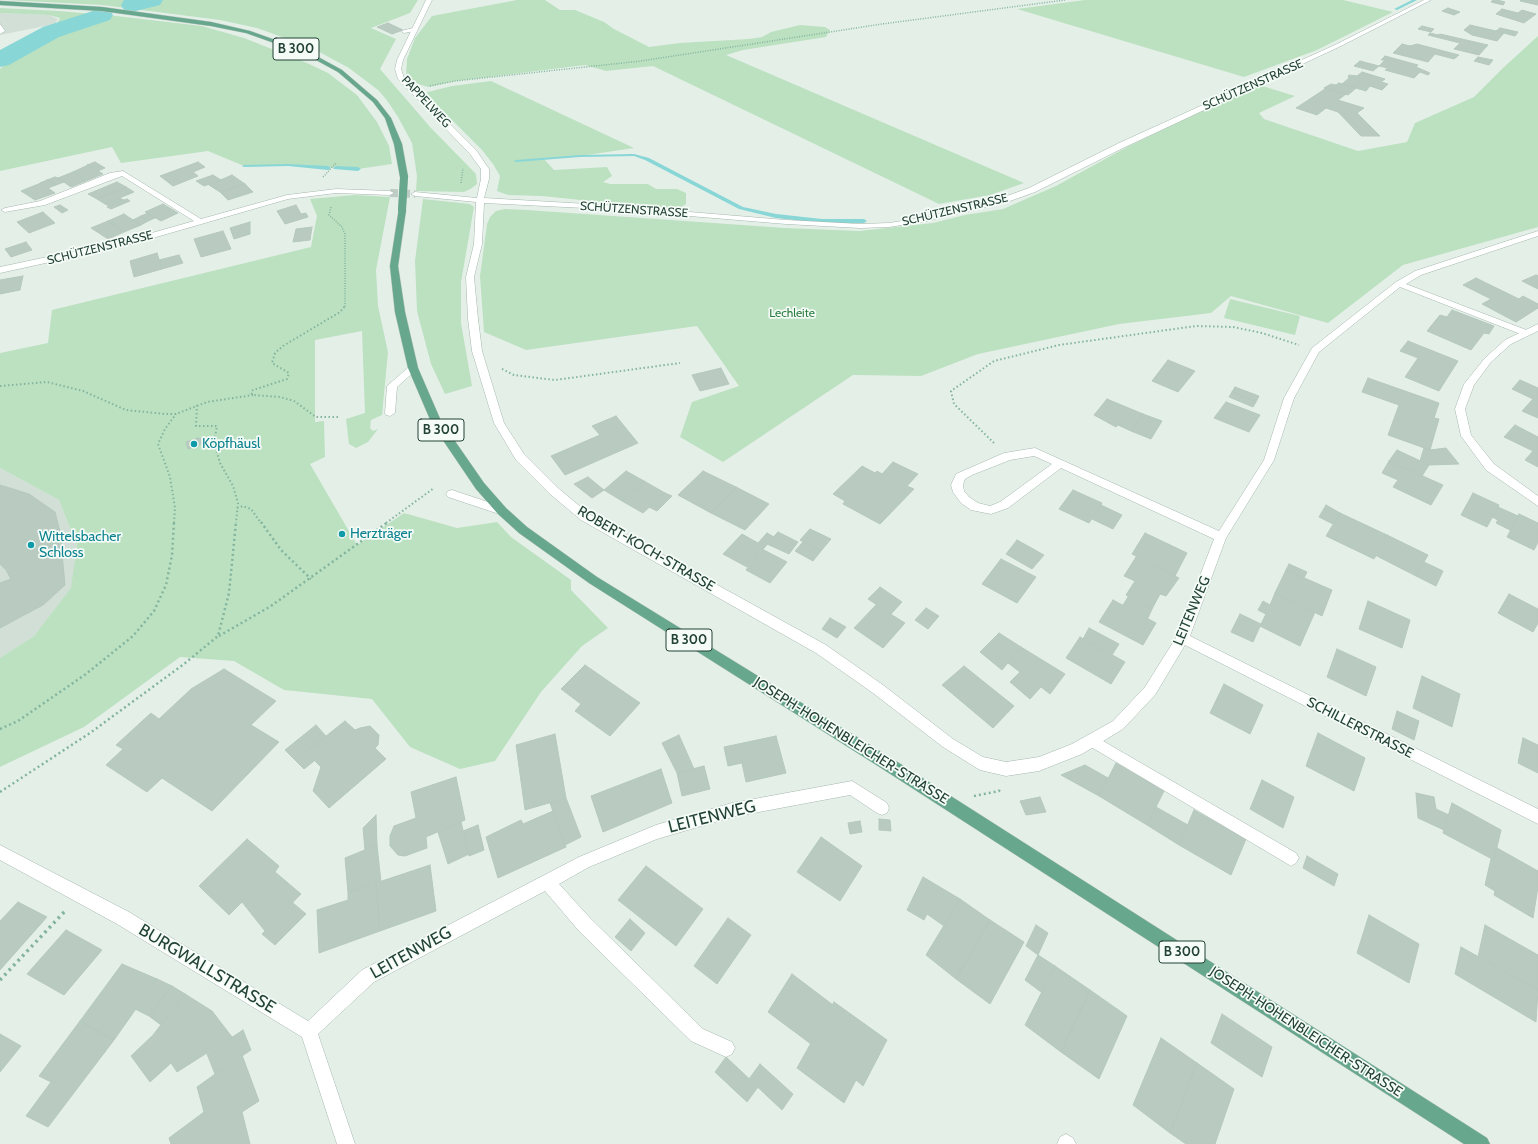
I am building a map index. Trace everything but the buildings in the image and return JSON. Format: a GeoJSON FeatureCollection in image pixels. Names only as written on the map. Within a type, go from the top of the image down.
{"type":"FeatureCollection","features":[{"type":"Feature","properties":{"kind":"main road","name":"JOSEPH-HOHENBLEICHER-STRASSE"},"geometry":{"type":"LineString","coordinates":[[0,3],[102,9],[210,24],[248,32],[307,53],[340,71],[375,100],[388,118],[398,144],[404,177],[402,210],[394,266],[400,312],[413,368],[436,422],[480,486],[502,511],[523,530],[593,580],[883,760],[1481,1144]]}},
{"type":"Feature","properties":{"kind":"street","name":"PAPPELWEG"},"geometry":{"type":"LineString","coordinates":[[429,0],[413,30],[400,60],[398,69],[401,80],[473,152],[485,169],[485,179],[480,200]]}},
{"type":"Feature","properties":{"kind":"street","name":"SCHÜTZENSTRASSE"},"geometry":{"type":"LineString","coordinates":[[415,194],[480,200],[852,226],[889,225],[927,219],[1007,199],[1032,190],[1122,145],[1339,45],[1428,0]]}},
{"type":"Feature","properties":{"kind":"street"},"geometry":{"type":"LineString","coordinates":[[0,26],[2,31],[0,32]]}},
{"type":"Feature","properties":{"kind":"street"},"geometry":{"type":"LineString","coordinates":[[404,31],[413,30]]}},
{"type":"Feature","properties":{"kind":"street"},"geometry":{"type":"LineString","coordinates":[[5,210],[42,203],[113,174],[123,173],[200,221]]}},
{"type":"Feature","properties":{"kind":"street","name":"SCHÜTZENSTRASSE"},"geometry":{"type":"LineString","coordinates":[[0,270],[129,242],[287,197],[335,191],[390,193]]}},
{"type":"Feature","properties":{"kind":"street","name":"ROBERT-KOCH-STRASSE"},"geometry":{"type":"LineString","coordinates":[[480,200],[478,244],[470,278],[478,351],[498,423],[520,457],[554,491],[585,517],[821,649],[878,689],[948,743],[980,763],[1006,769]]}},
{"type":"Feature","properties":{"kind":"street"},"geometry":{"type":"LineString","coordinates":[[1315,350],[1399,284],[1418,273],[1538,233]]}},
{"type":"Feature","properties":{"kind":"street"},"geometry":{"type":"LineString","coordinates":[[1399,284],[1526,333]]}},
{"type":"Feature","properties":{"kind":"street"},"geometry":{"type":"LineString","coordinates":[[1538,327],[1508,342],[1488,360],[1469,384],[1460,409],[1466,436],[1490,467],[1538,502]]}},
{"type":"Feature","properties":{"kind":"street","name":"LEITENWEG"},"geometry":{"type":"LineString","coordinates":[[1006,769],[1039,764],[1077,749],[1118,725],[1150,691],[1183,638],[1221,537],[1269,460],[1289,398],[1315,350]]}},
{"type":"Feature","properties":{"kind":"street"},"geometry":{"type":"LineString","coordinates":[[390,413],[392,386],[413,368]]}},
{"type":"Feature","properties":{"kind":"street"},"geometry":{"type":"LineString","coordinates":[[1060,463],[1004,505],[991,510],[975,507],[965,500],[959,492],[957,485],[960,477],[979,466],[1008,456],[1036,452],[1060,463],[1221,537]]}},
{"type":"Feature","properties":{"kind":"street"},"geometry":{"type":"LineString","coordinates":[[452,494],[502,511]]}},
{"type":"Feature","properties":{"kind":"street","name":"SCHILLERSTRASSE"},"geometry":{"type":"LineString","coordinates":[[1183,638],[1538,818]]}},
{"type":"Feature","properties":{"kind":"street"},"geometry":{"type":"LineString","coordinates":[[1091,740],[1291,858]]}},
{"type":"Feature","properties":{"kind":"street","name":"LEITENWEG"},"geometry":{"type":"LineString","coordinates":[[309,1031],[368,976],[584,862],[656,832],[732,810],[852,788],[882,808]]}},
{"type":"Feature","properties":{"kind":"street","name":"BURGWALLSTRASSE"},"geometry":{"type":"LineString","coordinates":[[0,852],[123,918],[309,1031]]}},
{"type":"Feature","properties":{"kind":"street"},"geometry":{"type":"LineString","coordinates":[[547,882],[585,925],[697,1035],[726,1048]]}},
{"type":"Feature","properties":{"kind":"street"},"geometry":{"type":"LineString","coordinates":[[309,1031],[346,1144]]}},
{"type":"Feature","properties":{"kind":"path"},"geometry":{"type":"LineString","coordinates":[[412,90],[455,81],[640,61],[882,24],[1065,0]]}},
{"type":"Feature","properties":{"kind":"path"},"geometry":{"type":"LineString","coordinates":[[456,198],[462,182],[464,166]]}},
{"type":"Feature","properties":{"kind":"path"},"geometry":{"type":"LineString","coordinates":[[253,395],[250,393],[253,390],[284,381],[290,376],[289,373],[272,363],[275,353],[283,346],[340,312],[345,307],[345,234],[342,226],[329,215],[335,191]]}},
{"type":"Feature","properties":{"kind":"path"},"geometry":{"type":"LineString","coordinates":[[1008,456],[954,404],[951,391],[994,362],[1067,344],[1129,334],[1196,326],[1233,327],[1315,350]]}},
{"type":"Feature","properties":{"kind":"path"},"geometry":{"type":"LineString","coordinates":[[478,351],[499,367],[514,375],[555,380],[680,363]]}},
{"type":"Feature","properties":{"kind":"path"},"geometry":{"type":"LineString","coordinates":[[0,386],[47,382],[83,391],[126,410],[176,414],[197,405],[219,399],[253,395],[288,399],[300,405],[316,417],[338,417]]}},
{"type":"Feature","properties":{"kind":"path"},"geometry":{"type":"LineString","coordinates":[[197,405],[196,426],[217,426],[214,442],[220,463],[233,486],[238,503],[230,593],[218,636]]}},
{"type":"Feature","properties":{"kind":"path"},"geometry":{"type":"LineString","coordinates":[[0,729],[18,721],[86,674],[133,636],[154,611],[166,585],[172,555],[175,508],[170,477],[158,444],[165,429],[176,414]]}},
{"type":"Feature","properties":{"kind":"path"},"geometry":{"type":"LineString","coordinates":[[0,792],[90,734],[184,664],[218,636],[271,606],[311,579],[434,488]]}},
{"type":"Feature","properties":{"kind":"path"},"geometry":{"type":"LineString","coordinates":[[237,508],[243,506],[251,509],[281,550],[311,579]]}},
{"type":"Feature","properties":{"kind":"path"},"geometry":{"type":"LineString","coordinates":[[0,980],[80,895]]}},
{"type":"Feature","properties":{"kind":"shaded area"},"geometry":{"type":"Polygon","coordinates":[[[0,13],[49,15],[58,19],[55,24],[0,35],[0,13]]]}},
{"type":"Feature","properties":{"kind":"shaded area","name":"Wittelsbacher Schloss"},"geometry":{"type":"Polygon","coordinates":[[[0,468],[59,500],[77,546],[72,588],[34,636],[0,658],[0,468]]]}},
{"type":"Feature","properties":{"kind":"green space"},"geometry":{"type":"Polygon","coordinates":[[[6,0],[418,0],[410,13],[371,28],[396,39],[380,69],[431,128],[476,174],[477,184],[464,192],[416,191],[417,176],[412,143],[386,99],[378,90],[349,68],[312,48],[257,28],[220,20],[102,5],[6,0]]]}},
{"type":"Feature","properties":{"kind":"green space"},"geometry":{"type":"Polygon","coordinates":[[[517,0],[545,0],[560,10],[575,10],[604,22],[614,29],[649,47],[680,43],[749,39],[762,37],[771,32],[800,25],[825,27],[830,30],[826,37],[743,50],[726,55],[1024,183],[990,195],[939,204],[653,66],[606,71],[585,65],[456,81],[428,87],[412,82],[406,75],[407,59],[415,38],[432,16],[517,0]]]}},
{"type":"Feature","properties":{"kind":"green space"},"geometry":{"type":"Polygon","coordinates":[[[1085,0],[1343,0],[1393,12],[1317,50],[1244,77],[1017,9],[1085,0]]]}},
{"type":"Feature","properties":{"kind":"green space"},"geometry":{"type":"Polygon","coordinates":[[[0,8],[94,14],[50,31],[43,27],[57,24],[60,18],[49,15],[0,13],[0,8]]]}},
{"type":"Feature","properties":{"kind":"green space"},"geometry":{"type":"Polygon","coordinates":[[[108,15],[202,26],[244,38],[328,73],[357,95],[377,122],[389,146],[392,164],[358,169],[288,165],[244,166],[208,151],[121,163],[112,147],[0,171],[0,69],[7,63],[30,53],[66,31],[108,15]]]}},
{"type":"Feature","properties":{"kind":"green space","name":"Lechleite"},"geometry":{"type":"Polygon","coordinates":[[[1538,36],[1538,227],[1403,265],[1328,323],[1231,296],[1211,313],[1119,324],[978,354],[921,376],[853,375],[723,462],[680,437],[692,402],[739,386],[697,326],[526,350],[484,332],[480,276],[487,224],[490,217],[496,211],[505,209],[527,210],[785,228],[859,231],[933,223],[965,215],[1003,209],[1056,186],[1127,147],[1259,85],[1295,96],[1259,113],[1264,119],[1358,151],[1407,142],[1415,123],[1474,97],[1538,36]]]}},
{"type":"Feature","properties":{"kind":"green space"},"geometry":{"type":"Polygon","coordinates":[[[491,81],[634,148],[580,156],[544,159],[554,170],[607,167],[612,176],[603,182],[610,184],[648,184],[656,189],[677,189],[686,193],[686,204],[677,210],[542,196],[508,195],[497,191],[500,176],[493,164],[482,150],[426,94],[428,92],[452,86],[491,81]]]}},
{"type":"Feature","properties":{"kind":"green space"},"geometry":{"type":"Polygon","coordinates":[[[355,195],[390,197],[376,270],[378,306],[388,352],[382,415],[371,420],[370,428],[373,431],[378,429],[368,442],[356,448],[349,444],[346,419],[365,413],[362,331],[315,340],[315,422],[324,421],[325,457],[310,464],[357,545],[404,513],[457,528],[497,522],[511,537],[571,580],[571,590],[608,628],[582,646],[541,692],[495,761],[460,769],[410,747],[372,699],[284,690],[234,661],[180,657],[84,727],[0,767],[0,658],[34,636],[71,588],[77,546],[59,500],[0,468],[0,353],[48,343],[52,310],[311,247],[317,216],[310,199],[355,195]]]}},
{"type":"Feature","properties":{"kind":"green space"},"geometry":{"type":"Polygon","coordinates":[[[423,199],[470,204],[474,207],[461,282],[461,323],[472,386],[445,394],[431,364],[417,311],[415,261],[423,199]]]}},
{"type":"Feature","properties":{"kind":"green space"},"geometry":{"type":"Polygon","coordinates":[[[1230,299],[1300,316],[1295,335],[1224,318],[1230,299]]]}},
{"type":"Feature","properties":{"kind":"waterway"},"geometry":{"type":"LineString","coordinates":[[132,5],[152,0]]}},
{"type":"Feature","properties":{"kind":"waterway"},"geometry":{"type":"LineString","coordinates":[[1396,9],[1415,0]]}},
{"type":"Feature","properties":{"kind":"waterway"},"geometry":{"type":"LineString","coordinates":[[0,60],[51,32],[102,15]]}},
{"type":"Feature","properties":{"kind":"waterway"},"geometry":{"type":"LineString","coordinates":[[516,161],[580,156],[634,155],[647,159],[741,208],[776,216],[822,221],[864,221]]}},
{"type":"Feature","properties":{"kind":"waterway"},"geometry":{"type":"LineString","coordinates":[[244,166],[288,165],[328,168]]}},
{"type":"Feature","properties":{"kind":"waterway"},"geometry":{"type":"LineString","coordinates":[[336,168],[358,169]]}},
{"type":"Feature","properties":{"kind":"tunnel"},"geometry":{"type":"LineString","coordinates":[[390,193],[415,194]]}},
{"type":"Feature","properties":{"kind":"place","name":"Köpfhäusl"},"geometry":{"type":"Point","coordinates":[194,444]}},
{"type":"Feature","properties":{"kind":"place","name":"Herzträger"},"geometry":{"type":"Point","coordinates":[342,534]}},
{"type":"Feature","properties":{"kind":"place","name":"Wittelsbacher Schloss"},"geometry":{"type":"Point","coordinates":[31,545]}}]}
